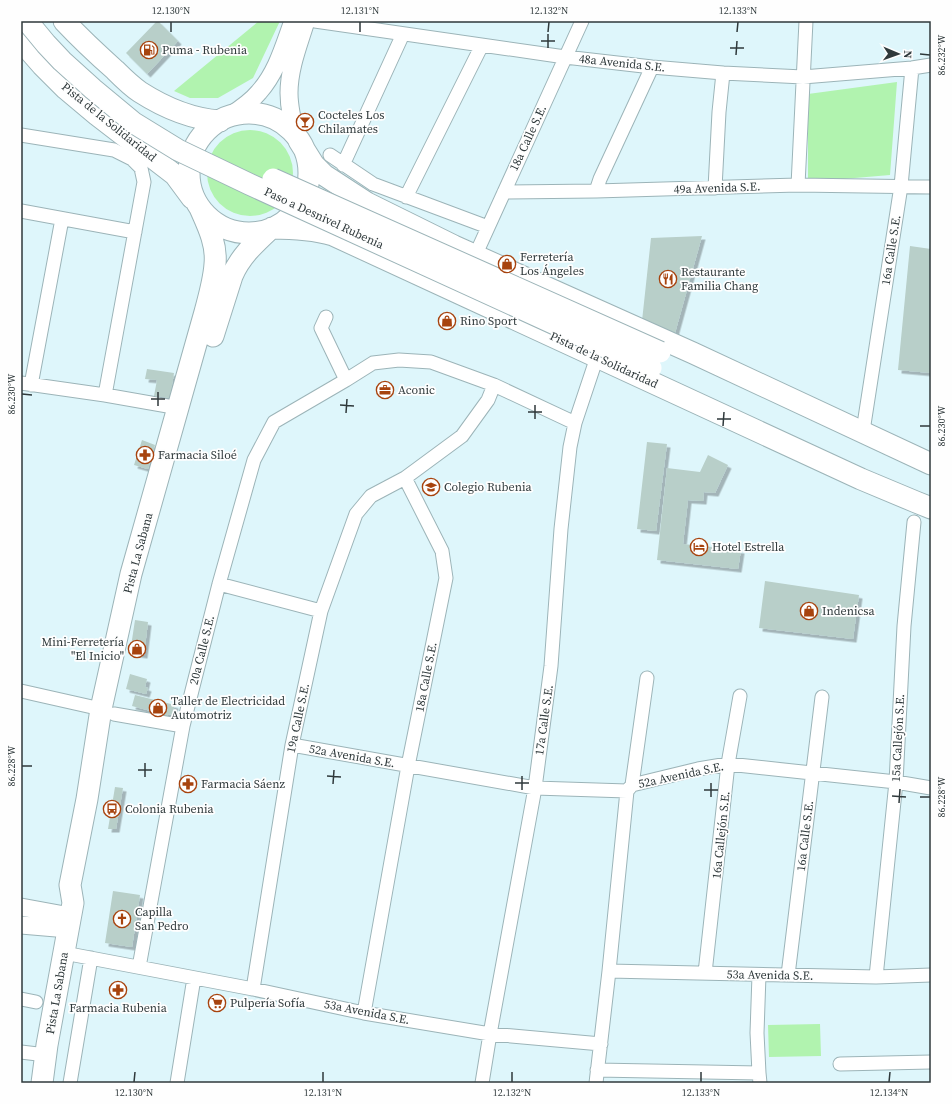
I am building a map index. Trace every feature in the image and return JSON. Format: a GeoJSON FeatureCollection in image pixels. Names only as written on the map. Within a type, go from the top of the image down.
{"type":"FeatureCollection","features":[{"type":"Feature","properties":{"kind":"main road","name":"Paso a Desnivel Rubenia"},"geometry":{"type":"LineString","coordinates":[[27,21],[62,61],[92,89],[134,123],[178,150],[250,184],[655,360]]}},
{"type":"Feature","properties":{"kind":"main road","name":"Paso a Desnivel Rubenia"},"geometry":{"type":"LineString","coordinates":[[44,21],[72,52],[106,84],[160,123],[186,138],[655,360]]}},
{"type":"Feature","properties":{"kind":"main road"},"geometry":{"type":"LineString","coordinates":[[64,21],[99,56],[139,91],[161,104],[179,112],[204,120],[224,119],[247,114],[266,116],[275,120],[291,131],[314,165],[324,175],[361,199],[475,256],[693,353],[931,464]]}},
{"type":"Feature","properties":{"kind":"main road","name":"Pista de la Solidaridad"},"geometry":{"type":"LineString","coordinates":[[21,41],[66,89],[175,175],[199,206]]}},
{"type":"Feature","properties":{"kind":"main road"},"geometry":{"type":"LineString","coordinates":[[224,119],[211,127],[196,144],[192,155],[189,177],[191,188],[199,206],[215,223],[234,232],[262,232],[271,229],[283,222],[299,205],[305,194],[308,176],[304,152],[298,140]]}},
{"type":"Feature","properties":{"kind":"main road","name":"Pista La Sabana"},"geometry":{"type":"LineString","coordinates":[[107,712],[131,574],[205,312],[215,263],[212,238],[199,206]]}},
{"type":"Feature","properties":{"kind":"main road","name":"Pista de la Solidaridad"},"geometry":{"type":"LineString","coordinates":[[271,229],[302,229],[320,231],[333,235],[862,479],[931,508]]}},
{"type":"Feature","properties":{"kind":"main road","name":"Pista La Sabana"},"geometry":{"type":"LineString","coordinates":[[42,1083],[70,916],[70,885],[87,799],[107,712],[142,575],[232,276],[238,263],[248,249],[271,229]]}},
{"type":"Feature","properties":{"kind":"main road"},"geometry":{"type":"LineString","coordinates":[[655,360],[727,382],[931,479]]}},
{"type":"Feature","properties":{"kind":"main road","name":"Pista de la Solidaridad"},"geometry":{"type":"LineString","coordinates":[[655,360],[931,498]]}},
{"type":"Feature","properties":{"kind":"street"},"geometry":{"type":"LineString","coordinates":[[224,119],[252,99],[268,80],[278,62],[293,21]]}},
{"type":"Feature","properties":{"kind":"street"},"geometry":{"type":"LineString","coordinates":[[298,140],[290,111],[289,83],[306,21]]}},
{"type":"Feature","properties":{"kind":"street","name":"48a Avenida S.E."},"geometry":{"type":"LineString","coordinates":[[315,21],[565,57],[723,73],[803,78],[931,65]]}},
{"type":"Feature","properties":{"kind":"street","name":"18a Calle S.E."},"geometry":{"type":"LineString","coordinates":[[475,256],[582,21]]}},
{"type":"Feature","properties":{"kind":"street"},"geometry":{"type":"LineString","coordinates":[[798,185],[806,21]]}},
{"type":"Feature","properties":{"kind":"street"},"geometry":{"type":"LineString","coordinates":[[343,165],[403,34]]}},
{"type":"Feature","properties":{"kind":"street"},"geometry":{"type":"LineString","coordinates":[[406,197],[482,45]]}},
{"type":"Feature","properties":{"kind":"street"},"geometry":{"type":"LineString","coordinates":[[596,191],[600,179],[652,67]]}},
{"type":"Feature","properties":{"kind":"street","name":"16a Calle S.E."},"geometry":{"type":"LineString","coordinates":[[863,432],[901,186],[912,68]]}},
{"type":"Feature","properties":{"kind":"street"},"geometry":{"type":"LineString","coordinates":[[715,188],[719,112],[723,73]]}},
{"type":"Feature","properties":{"kind":"street"},"geometry":{"type":"LineString","coordinates":[[21,135],[114,150],[132,159],[141,168],[144,182],[105,395]]}},
{"type":"Feature","properties":{"kind":"street"},"geometry":{"type":"LineString","coordinates":[[330,155],[373,184],[488,227]]}},
{"type":"Feature","properties":{"kind":"street","name":"49a Avenida S.E."},"geometry":{"type":"LineString","coordinates":[[504,192],[798,185],[931,187]]}},
{"type":"Feature","properties":{"kind":"street"},"geometry":{"type":"LineString","coordinates":[[21,211],[134,232]]}},
{"type":"Feature","properties":{"kind":"street"},"geometry":{"type":"LineString","coordinates":[[62,219],[26,384],[105,395],[179,408]]}},
{"type":"Feature","properties":{"kind":"street"},"geometry":{"type":"LineString","coordinates":[[326,317],[321,328],[346,380]]}},
{"type":"Feature","properties":{"kind":"street","name":"17a Calle S.E."},"geometry":{"type":"LineString","coordinates":[[482,1083],[535,788],[551,666],[561,529],[570,447],[575,423],[597,357]]}},
{"type":"Feature","properties":{"kind":"street","name":"20a Calle S.E."},"geometry":{"type":"LineString","coordinates":[[139,967],[183,726],[219,584],[254,460],[274,422],[373,363],[399,360],[431,362],[494,385],[575,423]]}},
{"type":"Feature","properties":{"kind":"street"},"geometry":{"type":"LineString","coordinates":[[405,478],[462,436],[488,400],[494,385]]}},
{"type":"Feature","properties":{"kind":"street","name":"18a Calle S.E."},"geometry":{"type":"LineString","coordinates":[[364,1013],[408,766],[446,578],[442,551],[405,478]]}},
{"type":"Feature","properties":{"kind":"street","name":"19a Calle S.E."},"geometry":{"type":"LineString","coordinates":[[252,989],[292,746],[321,611],[356,514],[371,496],[405,478]]}},
{"type":"Feature","properties":{"kind":"street","name":"15a Callejón S.E."},"geometry":{"type":"LineString","coordinates":[[876,977],[896,782],[904,626],[914,522]]}},
{"type":"Feature","properties":{"kind":"street"},"geometry":{"type":"LineString","coordinates":[[219,584],[321,611]]}},
{"type":"Feature","properties":{"kind":"street"},"geometry":{"type":"LineString","coordinates":[[647,678],[630,788],[597,1077],[759,1078],[757,1033],[759,975]]}},
{"type":"Feature","properties":{"kind":"street"},"geometry":{"type":"LineString","coordinates":[[21,691],[107,712],[183,726]]}},
{"type":"Feature","properties":{"kind":"street","name":"16a Callejón S.E."},"geometry":{"type":"LineString","coordinates":[[705,974],[728,764],[740,696]]}},
{"type":"Feature","properties":{"kind":"street","name":"16a Calle S.E."},"geometry":{"type":"LineString","coordinates":[[788,975],[822,696]]}},
{"type":"Feature","properties":{"kind":"street","name":"52a Avenida S.E."},"geometry":{"type":"LineString","coordinates":[[292,746],[535,788],[630,788],[698,769],[728,764],[812,772],[896,782],[931,788]]}},
{"type":"Feature","properties":{"kind":"street"},"geometry":{"type":"LineString","coordinates":[[21,907],[70,916]]}},
{"type":"Feature","properties":{"kind":"street"},"geometry":{"type":"LineString","coordinates":[[21,925],[70,916]]}},
{"type":"Feature","properties":{"kind":"street","name":"53a Avenida S.E."},"geometry":{"type":"LineString","coordinates":[[64,953],[252,989],[364,1013],[490,1034],[601,1044]]}},
{"type":"Feature","properties":{"kind":"street"},"geometry":{"type":"LineString","coordinates":[[70,1083],[91,958]]}},
{"type":"Feature","properties":{"kind":"street","name":"53a Avenida S.E."},"geometry":{"type":"LineString","coordinates":[[609,971],[876,977],[931,975]]}},
{"type":"Feature","properties":{"kind":"street"},"geometry":{"type":"LineString","coordinates":[[178,1083],[194,978]]}},
{"type":"Feature","properties":{"kind":"street"},"geometry":{"type":"LineString","coordinates":[[21,999],[36,1002]]}},
{"type":"Feature","properties":{"kind":"street"},"geometry":{"type":"LineString","coordinates":[[21,1052],[46,1055]]}},
{"type":"Feature","properties":{"kind":"street"},"geometry":{"type":"LineString","coordinates":[[840,1064],[931,1062]]}},
{"type":"Feature","properties":{"kind":"green space"},"geometry":{"type":"Polygon","coordinates":[[[259,21],[280,21],[253,78],[218,98],[190,98],[174,91],[259,21]]]}},
{"type":"Feature","properties":{"kind":"green space"},"geometry":{"type":"Polygon","coordinates":[[[897,82],[890,175],[808,182],[808,94],[897,82]]]}},
{"type":"Feature","properties":{"kind":"green space"},"geometry":{"type":"Polygon","coordinates":[[[250,130],[266,134],[280,143],[289,157],[293,173],[289,189],[280,203],[266,212],[250,216],[234,212],[220,203],[211,189],[207,173],[211,157],[220,143],[234,134],[250,130]]]}},
{"type":"Feature","properties":{"kind":"green space"},"geometry":{"type":"Polygon","coordinates":[[[820,1024],[821,1056],[769,1057],[768,1025],[820,1024]]]}},
{"type":"Feature","properties":{"kind":"building","name":"Puma - Rubenia"},"geometry":{"type":"Polygon","coordinates":[[[157,21],[178,41],[147,74],[126,53],[157,21]]]}},
{"type":"Feature","properties":{"kind":"building","name":"Restaurante Familia Chang"},"geometry":{"type":"Polygon","coordinates":[[[702,236],[675,333],[667,332],[642,321],[651,238],[702,236]]]}},
{"type":"Feature","properties":{"kind":"building"},"geometry":{"type":"Polygon","coordinates":[[[910,246],[931,249],[931,373],[898,370],[910,246]]]}},
{"type":"Feature","properties":{"kind":"building"},"geometry":{"type":"Polygon","coordinates":[[[147,369],[174,373],[170,398],[154,396],[157,380],[145,379],[147,369]]]}},
{"type":"Feature","properties":{"kind":"building","name":"Farmacia Siloé"},"geometry":{"type":"Polygon","coordinates":[[[142,440],[155,445],[148,469],[134,465],[142,440]]]}},
{"type":"Feature","properties":{"kind":"building"},"geometry":{"type":"Polygon","coordinates":[[[647,442],[667,444],[656,531],[637,529],[647,442]]]}},
{"type":"Feature","properties":{"kind":"building"},"geometry":{"type":"Polygon","coordinates":[[[708,455],[728,465],[715,493],[704,492],[703,501],[688,500],[683,544],[741,550],[738,569],[657,560],[667,468],[700,472],[708,455]]]}},
{"type":"Feature","properties":{"kind":"building","name":"Indenicsa"},"geometry":{"type":"Polygon","coordinates":[[[765,581],[859,595],[853,639],[759,628],[765,581]]]}},
{"type":"Feature","properties":{"kind":"building"},"geometry":{"type":"Polygon","coordinates":[[[135,620],[148,622],[144,655],[130,653],[135,620]]]}},
{"type":"Feature","properties":{"kind":"building"},"geometry":{"type":"Polygon","coordinates":[[[130,674],[147,679],[145,687],[148,688],[146,694],[126,689],[130,674]]]}},
{"type":"Feature","properties":{"kind":"building","name":"Taller de Electricidad Automotriz"},"geometry":{"type":"Polygon","coordinates":[[[135,695],[175,705],[172,715],[168,714],[167,718],[152,714],[151,711],[132,706],[135,695]]]}},
{"type":"Feature","properties":{"kind":"building"},"geometry":{"type":"Polygon","coordinates":[[[115,787],[123,788],[116,829],[108,829],[115,787]]]}},
{"type":"Feature","properties":{"kind":"building","name":"Capilla San Pedro"},"geometry":{"type":"Polygon","coordinates":[[[113,891],[140,895],[132,947],[105,943],[113,891]]]}},
{"type":"Feature","properties":{"kind":"place","name":"Puma - Rubenia"},"geometry":{"type":"Point","coordinates":[149,50]}},
{"type":"Feature","properties":{"kind":"place","name":"Cocteles Los Chilamates"},"geometry":{"type":"Point","coordinates":[305,122]}},
{"type":"Feature","properties":{"kind":"place","name":"Ferretería Los Ángeles"},"geometry":{"type":"Point","coordinates":[507,264]}},
{"type":"Feature","properties":{"kind":"place","name":"Restaurante Familia Chang"},"geometry":{"type":"Point","coordinates":[668,279]}},
{"type":"Feature","properties":{"kind":"place","name":"Rino Sport"},"geometry":{"type":"Point","coordinates":[447,321]}},
{"type":"Feature","properties":{"kind":"place","name":"Aconic"},"geometry":{"type":"Point","coordinates":[385,390]}},
{"type":"Feature","properties":{"kind":"place","name":"Farmacia Siloé"},"geometry":{"type":"Point","coordinates":[145,455]}},
{"type":"Feature","properties":{"kind":"place","name":"Colegio Rubenia"},"geometry":{"type":"Point","coordinates":[431,487]}},
{"type":"Feature","properties":{"kind":"place","name":"Hotel Estrella"},"geometry":{"type":"Point","coordinates":[699,547]}},
{"type":"Feature","properties":{"kind":"place","name":"Indenicsa"},"geometry":{"type":"Point","coordinates":[809,611]}},
{"type":"Feature","properties":{"kind":"place","name":"Mini-Ferretería \"El Inicio\""},"geometry":{"type":"Point","coordinates":[137,649]}},
{"type":"Feature","properties":{"kind":"place","name":"Taller de Electricidad Automotriz"},"geometry":{"type":"Point","coordinates":[158,708]}},
{"type":"Feature","properties":{"kind":"place","name":"Farmacia Sáenz"},"geometry":{"type":"Point","coordinates":[188,784]}},
{"type":"Feature","properties":{"kind":"place","name":"Colonia Rubenia"},"geometry":{"type":"Point","coordinates":[112,809]}},
{"type":"Feature","properties":{"kind":"place","name":"Capilla San Pedro"},"geometry":{"type":"Point","coordinates":[122,919]}},
{"type":"Feature","properties":{"kind":"place","name":"Farmacia Rubenia"},"geometry":{"type":"Point","coordinates":[118,990]}},
{"type":"Feature","properties":{"kind":"place","name":"Pulpería Sofía"},"geometry":{"type":"Point","coordinates":[217,1003]}}]}
